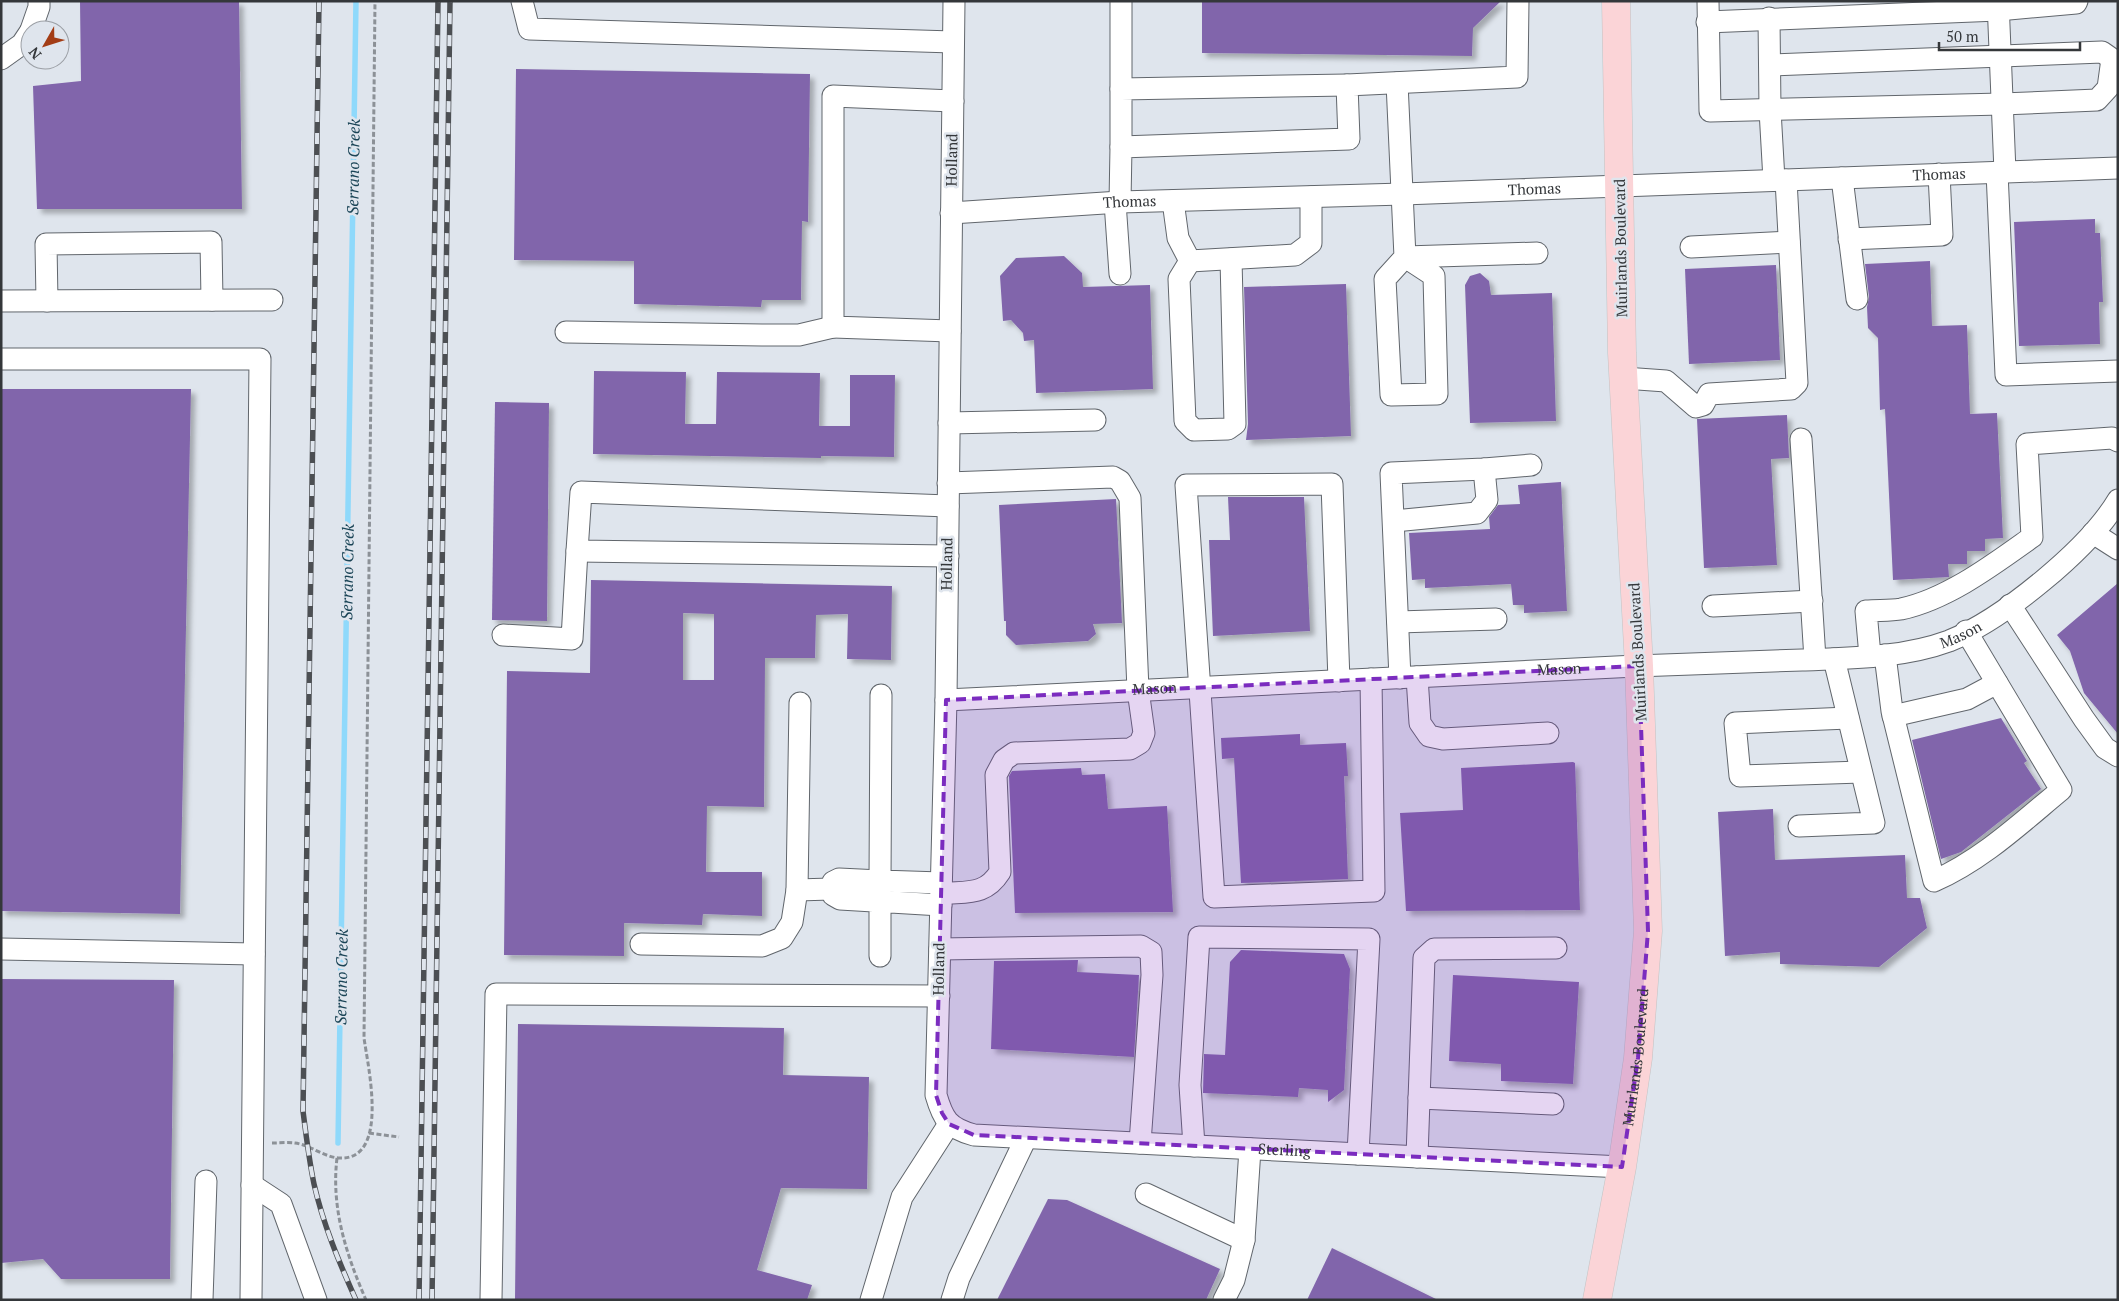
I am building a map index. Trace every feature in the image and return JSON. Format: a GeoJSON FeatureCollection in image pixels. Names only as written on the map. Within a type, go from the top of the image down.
{"type":"FeatureCollection","features":[{"type":"Feature","properties":{"kind":"main road","name":"Muirlands Boulevard"},"geometry":{"type":"LineString","coordinates":[[1598,1300],[1622,1167],[1638,1058],[1648,931],[1639,666],[1624,378],[1616,1]]}},
{"type":"Feature","properties":{"kind":"street"},"geometry":{"type":"LineString","coordinates":[[35,20],[39,1]]}},
{"type":"Feature","properties":{"kind":"street"},"geometry":{"type":"LineString","coordinates":[[522,1],[529,29],[953,42]]}},
{"type":"Feature","properties":{"kind":"street","name":"Holland"},"geometry":{"type":"LineString","coordinates":[[949,1124],[942,1114],[936,1095],[946,700],[954,1]]}},
{"type":"Feature","properties":{"kind":"street"},"geometry":{"type":"LineString","coordinates":[[1120,274],[1118,202],[1121,147],[1122,1]]}},
{"type":"Feature","properties":{"kind":"street"},"geometry":{"type":"LineString","coordinates":[[1121,89],[1347,85],[1518,77],[1518,1]]}},
{"type":"Feature","properties":{"kind":"street"},"geometry":{"type":"LineString","coordinates":[[1770,65],[2102,52],[2112,58],[2108,88],[2097,100],[1710,111],[1708,12],[1769,18],[1998,6],[2076,4],[2077,1]]}},
{"type":"Feature","properties":{"kind":"street"},"geometry":{"type":"LineString","coordinates":[[1998,6],[2002,104],[2001,172],[2006,375],[2118,370]]}},
{"type":"Feature","properties":{"kind":"street"},"geometry":{"type":"LineString","coordinates":[[1624,378],[1666,380],[1696,407],[1703,406],[1709,394],[1791,389],[1796,383],[1789,242],[1770,110],[1769,18]]}},
{"type":"Feature","properties":{"kind":"street"},"geometry":{"type":"LineString","coordinates":[[1,59],[20,45]]}},
{"type":"Feature","properties":{"kind":"street"},"geometry":{"type":"LineString","coordinates":[[1398,83],[1404,194],[1405,256],[1385,279],[1391,395],[1437,394],[1434,276],[1405,256]]}},
{"type":"Feature","properties":{"kind":"street"},"geometry":{"type":"LineString","coordinates":[[1121,147],[1349,139],[1347,85]]}},
{"type":"Feature","properties":{"kind":"street"},"geometry":{"type":"LineString","coordinates":[[833,327],[833,96],[953,101]]}},
{"type":"Feature","properties":{"kind":"street","name":"Thomas"},"geometry":{"type":"LineString","coordinates":[[951,213],[1118,202],[1404,194],[2118,168]]}},
{"type":"Feature","properties":{"kind":"street"},"geometry":{"type":"LineString","coordinates":[[1849,239],[1942,235],[1939,174]]}},
{"type":"Feature","properties":{"kind":"street"},"geometry":{"type":"LineString","coordinates":[[1842,178],[1857,299]]}},
{"type":"Feature","properties":{"kind":"street"},"geometry":{"type":"LineString","coordinates":[[1190,261],[1295,255],[1311,243],[1311,197]]}},
{"type":"Feature","properties":{"kind":"street"},"geometry":{"type":"LineString","coordinates":[[1173,200],[1178,238],[1190,261]]}},
{"type":"Feature","properties":{"kind":"street"},"geometry":{"type":"LineString","coordinates":[[47,301],[46,244],[211,242],[212,300]]}},
{"type":"Feature","properties":{"kind":"street"},"geometry":{"type":"LineString","coordinates":[[1691,246],[1789,242]]}},
{"type":"Feature","properties":{"kind":"street"},"geometry":{"type":"LineString","coordinates":[[1405,256],[1536,253]]}},
{"type":"Feature","properties":{"kind":"street"},"geometry":{"type":"LineString","coordinates":[[1190,261],[1179,279],[1185,421],[1194,430],[1228,429],[1234,424],[1231,259]]}},
{"type":"Feature","properties":{"kind":"street"},"geometry":{"type":"LineString","coordinates":[[1,301],[272,300]]}},
{"type":"Feature","properties":{"kind":"street"},"geometry":{"type":"LineString","coordinates":[[566,332],[800,335],[833,327],[950,331]]}},
{"type":"Feature","properties":{"kind":"street"},"geometry":{"type":"LineString","coordinates":[[1,359],[260,359],[251,1300]]}},
{"type":"Feature","properties":{"kind":"street"},"geometry":{"type":"LineString","coordinates":[[949,423],[1095,420]]}},
{"type":"Feature","properties":{"kind":"street"},"geometry":{"type":"LineString","coordinates":[[1966,631],[2061,790],[1959,870],[1934,881],[1894,716],[1866,611],[1901,608],[1929,599],[1979,575],[2032,537],[2027,444],[2112,438],[2118,441]]}},
{"type":"Feature","properties":{"kind":"street"},"geometry":{"type":"LineString","coordinates":[[1799,826],[1874,822],[1848,718],[1825,659],[1812,601],[1801,439]]}},
{"type":"Feature","properties":{"kind":"street"},"geometry":{"type":"LineString","coordinates":[[1531,465],[1391,473],[1398,622],[1420,723],[1429,736],[1443,740],[1548,733]]}},
{"type":"Feature","properties":{"kind":"street"},"geometry":{"type":"LineString","coordinates":[[1394,521],[1478,513],[1487,500],[1484,469]]}},
{"type":"Feature","properties":{"kind":"street"},"geometry":{"type":"LineString","coordinates":[[797,890],[831,890],[833,882],[839,879],[880,891],[941,894],[984,889],[993,883],[1000,872],[996,775],[1004,760],[1014,753],[1130,749],[1140,743],[1144,733],[1138,690],[1130,498],[1120,482],[1114,477],[948,483]]}},
{"type":"Feature","properties":{"kind":"street"},"geometry":{"type":"LineString","coordinates":[[1340,681],[1332,484],[1186,485],[1214,897],[1374,891],[1370,679]]}},
{"type":"Feature","properties":{"kind":"street"},"geometry":{"type":"LineString","coordinates":[[503,636],[572,638],[581,492],[948,506]]}},
{"type":"Feature","properties":{"kind":"street","name":"Mason"},"geometry":{"type":"LineString","coordinates":[[946,700],[1898,654],[1949,641],[1990,619],[2064,562],[2093,533],[2118,500]]}},
{"type":"Feature","properties":{"kind":"street"},"geometry":{"type":"LineString","coordinates":[[2093,533],[2118,549]]}},
{"type":"Feature","properties":{"kind":"street"},"geometry":{"type":"LineString","coordinates":[[577,551],[948,556]]}},
{"type":"Feature","properties":{"kind":"street"},"geometry":{"type":"LineString","coordinates":[[1713,606],[1812,601]]}},
{"type":"Feature","properties":{"kind":"street"},"geometry":{"type":"LineString","coordinates":[[2010,605],[2084,719],[2105,748],[2118,756]]}},
{"type":"Feature","properties":{"kind":"street"},"geometry":{"type":"LineString","coordinates":[[1398,622],[1496,619]]}},
{"type":"Feature","properties":{"kind":"street"},"geometry":{"type":"LineString","coordinates":[[1894,716],[1967,700],[1998,683]]}},
{"type":"Feature","properties":{"kind":"street"},"geometry":{"type":"LineString","coordinates":[[880,956],[881,694]]}},
{"type":"Feature","properties":{"kind":"street"},"geometry":{"type":"LineString","coordinates":[[641,944],[762,946],[782,938],[792,922],[797,890],[800,703]]}},
{"type":"Feature","properties":{"kind":"street"},"geometry":{"type":"LineString","coordinates":[[1848,718],[1735,723],[1740,776],[1861,772]]}},
{"type":"Feature","properties":{"kind":"street"},"geometry":{"type":"LineString","coordinates":[[1194,1146],[1190,1085],[1199,937],[1369,939],[1358,1154]]}},
{"type":"Feature","properties":{"kind":"street"},"geometry":{"type":"LineString","coordinates":[[940,949],[1141,946],[1151,952],[1152,975],[1140,1143]]}},
{"type":"Feature","properties":{"kind":"street"},"geometry":{"type":"LineString","coordinates":[[1418,1157],[1424,958],[1434,949],[1556,948]]}},
{"type":"Feature","properties":{"kind":"street"},"geometry":{"type":"LineString","coordinates":[[1,949],[254,954]]}},
{"type":"Feature","properties":{"kind":"street"},"geometry":{"type":"LineString","coordinates":[[491,1300],[496,994],[939,996]]}},
{"type":"Feature","properties":{"kind":"street"},"geometry":{"type":"LineString","coordinates":[[1420,1098],[1553,1104]]}},
{"type":"Feature","properties":{"kind":"street"},"geometry":{"type":"LineString","coordinates":[[871,1300],[902,1197],[949,1124]]}},
{"type":"Feature","properties":{"kind":"street","name":"Sterling"},"geometry":{"type":"LineString","coordinates":[[949,1124],[961,1132],[974,1135],[1622,1167]]}},
{"type":"Feature","properties":{"kind":"street"},"geometry":{"type":"LineString","coordinates":[[952,1300],[959,1278],[1026,1138]]}},
{"type":"Feature","properties":{"kind":"street"},"geometry":{"type":"LineString","coordinates":[[1224,1300],[1234,1280],[1244,1240],[1250,1149]]}},
{"type":"Feature","properties":{"kind":"street"},"geometry":{"type":"LineString","coordinates":[[202,1300],[206,1181]]}},
{"type":"Feature","properties":{"kind":"street"},"geometry":{"type":"LineString","coordinates":[[252,1185],[281,1204],[316,1300]]}},
{"type":"Feature","properties":{"kind":"street"},"geometry":{"type":"LineString","coordinates":[[1146,1194],[1244,1240]]}},
{"type":"Feature","properties":{"kind":"path"},"geometry":{"type":"LineString","coordinates":[[252,1143],[294,1143],[336,1158],[348,1158],[360,1152],[367,1142],[373,1120],[364,1038],[375,1]]}},
{"type":"Feature","properties":{"kind":"path"},"geometry":{"type":"LineString","coordinates":[[369,1133],[400,1137]]}},
{"type":"Feature","properties":{"kind":"path"},"geometry":{"type":"LineString","coordinates":[[336,1158],[334,1187],[338,1218],[356,1276],[366,1300]]}},
{"type":"Feature","properties":{"kind":"highlighted area"},"geometry":{"type":"Polygon","coordinates":[[[1639,666],[1648,931],[1638,1058],[1622,1167],[974,1135],[949,1124],[942,1113],[936,1095],[946,700],[1639,666]]]}},
{"type":"Feature","properties":{"kind":"building"},"geometry":{"type":"Polygon","coordinates":[[[80,1],[239,1],[242,209],[37,209],[33,86],[81,81],[80,1]]]}},
{"type":"Feature","properties":{"kind":"building"},"geometry":{"type":"Polygon","coordinates":[[[1202,1],[1501,1],[1473,28],[1472,56],[1202,53],[1202,1]]]}},
{"type":"Feature","properties":{"kind":"building"},"geometry":{"type":"Polygon","coordinates":[[[516,69],[810,74],[808,222],[802,221],[801,300],[762,300],[761,307],[634,304],[634,261],[514,260],[516,69]]]}},
{"type":"Feature","properties":{"kind":"building"},"geometry":{"type":"Polygon","coordinates":[[[2095,219],[2095,233],[2100,233],[2103,302],[2099,302],[2100,344],[2019,346],[2014,222],[2095,219]]]}},
{"type":"Feature","properties":{"kind":"building"},"geometry":{"type":"Polygon","coordinates":[[[1064,256],[1082,273],[1083,287],[1150,285],[1153,389],[1036,393],[1034,340],[1024,341],[1023,333],[1011,320],[1003,321],[1000,276],[1016,258],[1064,256]]]}},
{"type":"Feature","properties":{"kind":"building"},"geometry":{"type":"Polygon","coordinates":[[[1930,261],[1932,326],[1967,325],[1970,414],[1997,413],[2003,538],[1985,539],[1985,551],[1967,551],[1967,564],[1948,564],[1949,577],[1893,580],[1885,409],[1880,410],[1878,338],[1868,328],[1867,307],[1869,297],[1865,264],[1930,261]]]}},
{"type":"Feature","properties":{"kind":"building"},"geometry":{"type":"Polygon","coordinates":[[[1776,265],[1780,360],[1689,364],[1685,269],[1776,265]]]}},
{"type":"Feature","properties":{"kind":"building"},"geometry":{"type":"Polygon","coordinates":[[[1480,273],[1489,281],[1491,295],[1552,293],[1556,421],[1470,423],[1465,285],[1470,276],[1480,273]]]}},
{"type":"Feature","properties":{"kind":"building"},"geometry":{"type":"Polygon","coordinates":[[[1346,284],[1351,436],[1246,440],[1248,424],[1244,287],[1346,284]]]}},
{"type":"Feature","properties":{"kind":"building"},"geometry":{"type":"Polygon","coordinates":[[[594,371],[686,372],[685,424],[716,424],[717,372],[820,373],[819,426],[850,426],[850,375],[895,375],[894,457],[821,456],[821,458],[593,454],[594,371]]]}},
{"type":"Feature","properties":{"kind":"building"},"geometry":{"type":"Polygon","coordinates":[[[1,389],[191,389],[180,914],[1,911],[1,389]]]}},
{"type":"Feature","properties":{"kind":"building"},"geometry":{"type":"Polygon","coordinates":[[[495,402],[549,403],[547,621],[492,620],[495,402]]]}},
{"type":"Feature","properties":{"kind":"building"},"geometry":{"type":"Polygon","coordinates":[[[1787,415],[1789,458],[1771,459],[1777,565],[1704,568],[1697,419],[1787,415]]]}},
{"type":"Feature","properties":{"kind":"building"},"geometry":{"type":"Polygon","coordinates":[[[1561,482],[1567,611],[1524,613],[1524,605],[1513,605],[1511,584],[1425,588],[1425,579],[1412,580],[1409,533],[1490,529],[1489,517],[1498,505],[1520,504],[1518,485],[1561,482]]]}},
{"type":"Feature","properties":{"kind":"building"},"geometry":{"type":"Polygon","coordinates":[[[1228,497],[1304,497],[1310,631],[1213,636],[1209,540],[1230,540],[1228,497]]]}},
{"type":"Feature","properties":{"kind":"building"},"geometry":{"type":"Polygon","coordinates":[[[1116,499],[1122,623],[1093,624],[1096,634],[1088,641],[1016,645],[1006,635],[1006,621],[1004,621],[999,505],[1116,499]]]}},
{"type":"Feature","properties":{"kind":"building"},"geometry":{"type":"Polygon","coordinates":[[[591,580],[892,586],[891,660],[847,659],[848,614],[816,615],[815,658],[765,658],[764,807],[707,806],[706,872],[762,872],[762,916],[703,914],[702,925],[624,923],[624,956],[504,955],[507,671],[590,673],[591,580]],[[683,613],[683,680],[714,680],[714,614],[683,613]]]}},
{"type":"Feature","properties":{"kind":"building"},"geometry":{"type":"Polygon","coordinates":[[[2118,583],[2118,734],[2084,693],[2070,651],[2057,635],[2118,583]]]}},
{"type":"Feature","properties":{"kind":"building"},"geometry":{"type":"Polygon","coordinates":[[[2001,718],[2027,761],[2024,763],[2041,789],[1961,852],[1941,859],[1912,740],[2001,718]]]}},
{"type":"Feature","properties":{"kind":"building"},"geometry":{"type":"Polygon","coordinates":[[[1300,734],[1300,745],[1346,743],[1348,776],[1344,776],[1348,879],[1241,883],[1234,758],[1222,759],[1221,738],[1300,734]]]}},
{"type":"Feature","properties":{"kind":"building"},"geometry":{"type":"Polygon","coordinates":[[[1575,763],[1580,910],[1406,911],[1400,813],[1463,810],[1461,768],[1575,763]]]}},
{"type":"Feature","properties":{"kind":"building"},"geometry":{"type":"Polygon","coordinates":[[[1081,768],[1082,775],[1105,774],[1108,809],[1167,806],[1173,912],[1015,913],[1009,776],[1012,771],[1081,768]]]}},
{"type":"Feature","properties":{"kind":"building"},"geometry":{"type":"Polygon","coordinates":[[[1773,809],[1775,860],[1905,855],[1907,898],[1920,898],[1927,928],[1879,967],[1780,964],[1780,952],[1725,956],[1718,812],[1773,809]]]}},
{"type":"Feature","properties":{"kind":"building"},"geometry":{"type":"Polygon","coordinates":[[[1241,950],[1344,954],[1350,969],[1344,1090],[1328,1102],[1328,1090],[1299,1088],[1298,1097],[1203,1093],[1204,1054],[1225,1055],[1230,962],[1241,950]]]}},
{"type":"Feature","properties":{"kind":"building"},"geometry":{"type":"Polygon","coordinates":[[[1078,960],[1077,972],[1139,975],[1134,1057],[991,1049],[994,961],[1078,960]]]}},
{"type":"Feature","properties":{"kind":"building"},"geometry":{"type":"Polygon","coordinates":[[[1453,975],[1579,982],[1573,1084],[1501,1081],[1501,1064],[1449,1061],[1453,975]]]}},
{"type":"Feature","properties":{"kind":"building"},"geometry":{"type":"Polygon","coordinates":[[[1,979],[174,980],[170,1279],[61,1279],[43,1259],[1,1263],[1,979]]]}},
{"type":"Feature","properties":{"kind":"building"},"geometry":{"type":"Polygon","coordinates":[[[518,1024],[784,1028],[783,1075],[869,1077],[867,1189],[781,1188],[757,1270],[812,1285],[807,1300],[515,1300],[518,1024]]]}},
{"type":"Feature","properties":{"kind":"building"},"geometry":{"type":"Polygon","coordinates":[[[1048,1199],[1067,1200],[1220,1269],[1206,1300],[997,1300],[1048,1199]]]}},
{"type":"Feature","properties":{"kind":"building"},"geometry":{"type":"Polygon","coordinates":[[[1332,1248],[1438,1300],[1307,1300],[1332,1248]]]}},
{"type":"Feature","properties":{"kind":"waterway","name":"Serrano Creek"},"geometry":{"type":"LineString","coordinates":[[338,1143],[356,1]]}},
{"type":"Feature","properties":{"kind":"railway"},"geometry":{"type":"LineString","coordinates":[[319,1],[303,1111],[314,1184],[322,1214],[356,1300]]}},
{"type":"Feature","properties":{"kind":"railway"},"geometry":{"type":"LineString","coordinates":[[419,1300],[438,1]]}},
{"type":"Feature","properties":{"kind":"railway"},"geometry":{"type":"LineString","coordinates":[[432,1300],[450,1]]}}]}
